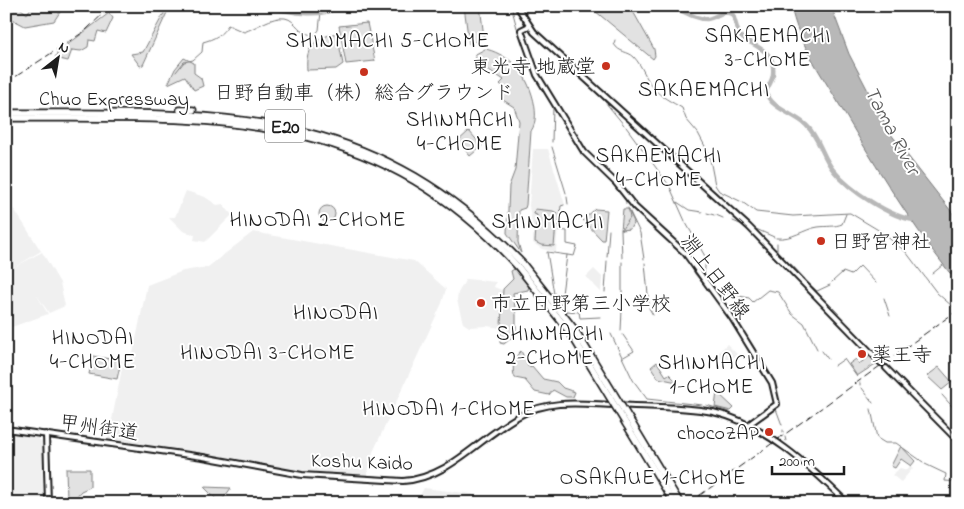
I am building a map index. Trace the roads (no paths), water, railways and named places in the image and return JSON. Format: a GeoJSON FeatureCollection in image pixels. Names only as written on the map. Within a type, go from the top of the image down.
{"type":"FeatureCollection","features":[{"type":"Feature","properties":{"kind":"highway"},"geometry":{"type":"LineString","coordinates":[[128,113],[194,110]]}},
{"type":"Feature","properties":{"kind":"highway","name":"Chuo Expressway"},"geometry":{"type":"LineString","coordinates":[[6,113],[186,114],[248,120],[307,131],[346,143],[392,163],[446,196],[488,229],[521,266],[571,334],[663,480],[680,503]]}},
{"type":"Feature","properties":{"kind":"highway","name":"Chuo Expressway"},"geometry":{"type":"LineString","coordinates":[[6,119],[134,117],[203,120],[251,125],[296,133],[334,145],[381,164],[424,187],[458,211],[521,266]]}},
{"type":"Feature","properties":{"kind":"highway"},"geometry":{"type":"LineString","coordinates":[[6,119],[52,122]]}},
{"type":"Feature","properties":{"kind":"highway"},"geometry":{"type":"LineString","coordinates":[[144,121],[203,120]]}},
{"type":"Feature","properties":{"kind":"highway"},"geometry":{"type":"LineString","coordinates":[[274,120],[346,143]]}},
{"type":"Feature","properties":{"kind":"highway","name":"Chuo Expressway"},"geometry":{"type":"LineString","coordinates":[[663,480],[674,503]]}},
{"type":"Feature","properties":{"kind":"main road"},"geometry":{"type":"LineString","coordinates":[[517,6],[529,26],[749,227],[881,363]]}},
{"type":"Feature","properties":{"kind":"main road","name":"淵上日野線"},"geometry":{"type":"LineString","coordinates":[[529,26],[521,30],[537,75],[584,152],[616,184],[635,207],[685,253],[732,318],[772,383],[777,404],[748,425]]}},
{"type":"Feature","properties":{"kind":"main road"},"geometry":{"type":"LineString","coordinates":[[886,368],[958,440]]}},
{"type":"Feature","properties":{"kind":"main road","name":"Koshu Kaido"},"geometry":{"type":"LineString","coordinates":[[46,434],[204,457],[302,475],[404,481],[420,479],[440,471],[516,418],[532,409],[555,403],[703,411],[730,417],[748,425],[806,465],[846,503]]}},
{"type":"Feature","properties":{"kind":"main road","name":"甲州街道"},"geometry":{"type":"LineString","coordinates":[[6,429],[46,434]]}},
{"type":"Feature","properties":{"kind":"main road"},"geometry":{"type":"LineString","coordinates":[[46,434],[48,503]]}},
{"type":"Feature","properties":{"kind":"waterway"},"geometry":{"type":"LineString","coordinates":[[267,6],[304,13],[323,12],[341,6]]}},
{"type":"Feature","properties":{"kind":"waterway"},"geometry":{"type":"LineString","coordinates":[[511,6],[517,28]]}},
{"type":"Feature","properties":{"kind":"waterway"},"geometry":{"type":"LineString","coordinates":[[672,6],[703,19],[726,13],[733,15],[739,35],[762,50],[771,59],[773,76],[766,92],[773,103],[801,121],[811,130],[830,166],[849,186],[871,202],[893,214],[914,220]]}},
{"type":"Feature","properties":{"kind":"waterway"},"geometry":{"type":"LineString","coordinates":[[176,72],[184,62],[193,60],[202,52],[203,42],[217,36],[228,25],[244,32],[269,20],[285,18],[289,19],[305,33],[315,35],[319,30],[321,12]]}},
{"type":"Feature","properties":{"kind":"waterway"},"geometry":{"type":"LineString","coordinates":[[530,31],[580,78]]}},
{"type":"Feature","properties":{"kind":"waterway"},"geometry":{"type":"LineString","coordinates":[[520,33],[538,81],[569,132]]}},
{"type":"Feature","properties":{"kind":"waterway"},"geometry":{"type":"LineString","coordinates":[[615,40],[614,44],[616,47],[634,57],[656,91],[682,108],[686,119],[698,133],[709,154],[715,185],[719,191],[742,202],[756,212],[793,216],[850,213],[880,231],[906,252],[937,293],[952,306]]}},
{"type":"Feature","properties":{"kind":"waterway"},"geometry":{"type":"LineString","coordinates":[[582,80],[601,97],[624,125]]}},
{"type":"Feature","properties":{"kind":"waterway"},"geometry":{"type":"LineString","coordinates":[[552,142],[553,107]]}},
{"type":"Feature","properties":{"kind":"waterway"},"geometry":{"type":"LineString","coordinates":[[626,127],[668,184]]}},
{"type":"Feature","properties":{"kind":"waterway"},"geometry":{"type":"LineString","coordinates":[[571,135],[582,153],[599,170]]}},
{"type":"Feature","properties":{"kind":"waterway"},"geometry":{"type":"LineString","coordinates":[[552,147],[566,193]]}},
{"type":"Feature","properties":{"kind":"waterway"},"geometry":{"type":"LineString","coordinates":[[601,172],[629,202]]}},
{"type":"Feature","properties":{"kind":"waterway"},"geometry":{"type":"LineString","coordinates":[[669,185],[685,221]]}},
{"type":"Feature","properties":{"kind":"waterway"},"geometry":{"type":"LineString","coordinates":[[567,197],[568,204]]}},
{"type":"Feature","properties":{"kind":"waterway"},"geometry":{"type":"LineString","coordinates":[[626,199],[626,204]]}},
{"type":"Feature","properties":{"kind":"waterway"},"geometry":{"type":"LineString","coordinates":[[677,202],[689,210],[702,212]]}},
{"type":"Feature","properties":{"kind":"waterway"},"geometry":{"type":"LineString","coordinates":[[554,294],[547,252],[574,256],[577,246],[567,244],[567,231],[558,230],[561,206],[564,205]]}},
{"type":"Feature","properties":{"kind":"waterway"},"geometry":{"type":"LineString","coordinates":[[628,208],[640,233],[644,259]]}},
{"type":"Feature","properties":{"kind":"waterway"},"geometry":{"type":"LineString","coordinates":[[636,210],[655,228]]}},
{"type":"Feature","properties":{"kind":"waterway"},"geometry":{"type":"LineString","coordinates":[[622,258],[621,230],[630,218],[629,213]]}},
{"type":"Feature","properties":{"kind":"waterway"},"geometry":{"type":"LineString","coordinates":[[707,213],[714,215]]}},
{"type":"Feature","properties":{"kind":"waterway"},"geometry":{"type":"LineString","coordinates":[[776,238],[793,236],[813,228],[842,224],[846,214]]}},
{"type":"Feature","properties":{"kind":"waterway"},"geometry":{"type":"LineString","coordinates":[[716,215],[723,218]]}},
{"type":"Feature","properties":{"kind":"waterway"},"geometry":{"type":"LineString","coordinates":[[733,221],[740,224]]}},
{"type":"Feature","properties":{"kind":"waterway"},"geometry":{"type":"LineString","coordinates":[[686,223],[706,258],[704,276]]}},
{"type":"Feature","properties":{"kind":"waterway"},"geometry":{"type":"LineString","coordinates":[[756,229],[774,237]]}},
{"type":"Feature","properties":{"kind":"waterway"},"geometry":{"type":"LineString","coordinates":[[607,257],[609,230]]}},
{"type":"Feature","properties":{"kind":"waterway"},"geometry":{"type":"LineString","coordinates":[[777,243],[777,252],[788,262]]}},
{"type":"Feature","properties":{"kind":"waterway"},"geometry":{"type":"LineString","coordinates":[[567,255],[562,294],[566,311],[579,312],[580,318],[600,317]]}},
{"type":"Feature","properties":{"kind":"waterway"},"geometry":{"type":"LineString","coordinates":[[688,260],[695,274],[718,302]]}},
{"type":"Feature","properties":{"kind":"waterway"},"geometry":{"type":"LineString","coordinates":[[605,292],[607,261]]}},
{"type":"Feature","properties":{"kind":"waterway"},"geometry":{"type":"LineString","coordinates":[[622,262],[622,306]]}},
{"type":"Feature","properties":{"kind":"waterway"},"geometry":{"type":"LineString","coordinates":[[645,263],[649,305]]}},
{"type":"Feature","properties":{"kind":"waterway"},"geometry":{"type":"LineString","coordinates":[[791,264],[805,279]]}},
{"type":"Feature","properties":{"kind":"waterway"},"geometry":{"type":"LineString","coordinates":[[932,274],[943,265]]}},
{"type":"Feature","properties":{"kind":"waterway"},"geometry":{"type":"LineString","coordinates":[[832,282],[843,272],[851,275],[860,266],[876,283]]}},
{"type":"Feature","properties":{"kind":"waterway"},"geometry":{"type":"LineString","coordinates":[[806,281],[817,291],[830,285]]}},
{"type":"Feature","properties":{"kind":"waterway"},"geometry":{"type":"LineString","coordinates":[[715,291],[749,298],[753,302],[768,290],[778,292],[792,314],[804,323],[817,349]]}},
{"type":"Feature","properties":{"kind":"waterway"},"geometry":{"type":"LineString","coordinates":[[884,298],[890,316]]}},
{"type":"Feature","properties":{"kind":"waterway"},"geometry":{"type":"LineString","coordinates":[[649,308],[653,315]]}},
{"type":"Feature","properties":{"kind":"waterway"},"geometry":{"type":"LineString","coordinates":[[621,331],[622,310]]}},
{"type":"Feature","properties":{"kind":"waterway"},"geometry":{"type":"LineString","coordinates":[[729,317],[766,377]]}},
{"type":"Feature","properties":{"kind":"waterway"},"geometry":{"type":"LineString","coordinates":[[611,334],[633,380],[647,399],[702,405]]}},
{"type":"Feature","properties":{"kind":"waterway"},"geometry":{"type":"LineString","coordinates":[[622,358],[634,351],[623,335]]}},
{"type":"Feature","properties":{"kind":"waterway"},"geometry":{"type":"LineString","coordinates":[[822,351],[828,359]]}},
{"type":"Feature","properties":{"kind":"waterway"},"geometry":{"type":"LineString","coordinates":[[834,366],[844,359],[857,377]]}},
{"type":"Feature","properties":{"kind":"waterway"},"geometry":{"type":"LineString","coordinates":[[862,388],[873,403]]}},
{"type":"Feature","properties":{"kind":"waterway"},"geometry":{"type":"LineString","coordinates":[[942,395],[958,413]]}},
{"type":"Feature","properties":{"kind":"waterway"},"geometry":{"type":"LineString","coordinates":[[706,405],[730,412]]}},
{"type":"Feature","properties":{"kind":"waterway"},"geometry":{"type":"LineString","coordinates":[[776,409],[782,425]]}},
{"type":"Feature","properties":{"kind":"waterway"},"geometry":{"type":"LineString","coordinates":[[871,409],[877,438],[885,443],[896,443],[923,462]]}},
{"type":"Feature","properties":{"kind":"waterway"},"geometry":{"type":"LineString","coordinates":[[785,437],[786,441]]}},
{"type":"Feature","properties":{"kind":"waterway"},"geometry":{"type":"LineString","coordinates":[[925,464],[946,474],[945,481],[958,482]]}},
{"type":"Feature","properties":{"kind":"railway"},"geometry":{"type":"LineString","coordinates":[[6,83],[85,31],[111,6]]}},
{"type":"Feature","properties":{"kind":"railway"},"geometry":{"type":"LineString","coordinates":[[689,503],[958,310]]}},
{"type":"Feature","properties":{"kind":"place","name":"東光寺 地蔵堂"},"geometry":{"type":"Point","coordinates":[606,66]}},
{"type":"Feature","properties":{"kind":"place","name":"日野自動車（株）総合グラウンド"},"geometry":{"type":"Point","coordinates":[364,72]}},
{"type":"Feature","properties":{"kind":"place","name":"日野宮神社"},"geometry":{"type":"Point","coordinates":[821,241]}},
{"type":"Feature","properties":{"kind":"place","name":"市立日野第三小学校"},"geometry":{"type":"Point","coordinates":[481,303]}},
{"type":"Feature","properties":{"kind":"place","name":"薬王寺"},"geometry":{"type":"Point","coordinates":[862,354]}},
{"type":"Feature","properties":{"kind":"place","name":"chocoZAP"},"geometry":{"type":"Point","coordinates":[769,432]}},
{"type":"Feature","properties":{"kind":"district","name":"SHINMACHI 5-CHOME"},"geometry":{"type":"Point","coordinates":[388,40]}},
{"type":"Feature","properties":{"kind":"district","name":"SAKAEMACHI 3-CHOME"},"geometry":{"type":"Point","coordinates":[768,47]}},
{"type":"Feature","properties":{"kind":"district","name":"SAKAEMACHI"},"geometry":{"type":"Point","coordinates":[704,88]}},
{"type":"Feature","properties":{"kind":"district","name":"SHINMACHI 4-CHOME"},"geometry":{"type":"Point","coordinates":[460,131]}},
{"type":"Feature","properties":{"kind":"district","name":"SAKAEMACHI 4-CHOME"},"geometry":{"type":"Point","coordinates":[659,167]}},
{"type":"Feature","properties":{"kind":"district","name":"HINODAI 2-CHOME"},"geometry":{"type":"Point","coordinates":[318,219]}},
{"type":"Feature","properties":{"kind":"district","name":"SHINMACHI"},"geometry":{"type":"Point","coordinates":[548,220]}},
{"type":"Feature","properties":{"kind":"district","name":"HINODAI"},"geometry":{"type":"Point","coordinates":[336,311]}},
{"type":"Feature","properties":{"kind":"district","name":"SHINMACHI 2-CHOME"},"geometry":{"type":"Point","coordinates":[550,345]}},
{"type":"Feature","properties":{"kind":"district","name":"HINODAI 4-CHOME"},"geometry":{"type":"Point","coordinates":[93,349]}},
{"type":"Feature","properties":{"kind":"district","name":"HINODAI 3-CHOME"},"geometry":{"type":"Point","coordinates":[268,352]}},
{"type":"Feature","properties":{"kind":"district","name":"SHINMACHI 1-CHOME"},"geometry":{"type":"Point","coordinates":[712,374]}},
{"type":"Feature","properties":{"kind":"district","name":"HINODAI 1-CHOME"},"geometry":{"type":"Point","coordinates":[449,408]}},
{"type":"Feature","properties":{"kind":"district","name":"OSAKAUE 1-CHOME"},"geometry":{"type":"Point","coordinates":[653,477]}},
{"type":"Feature","properties":{"kind":"water label","name":"Tama River"},"geometry":{"type":"Point","coordinates":[893,130]}}]}
